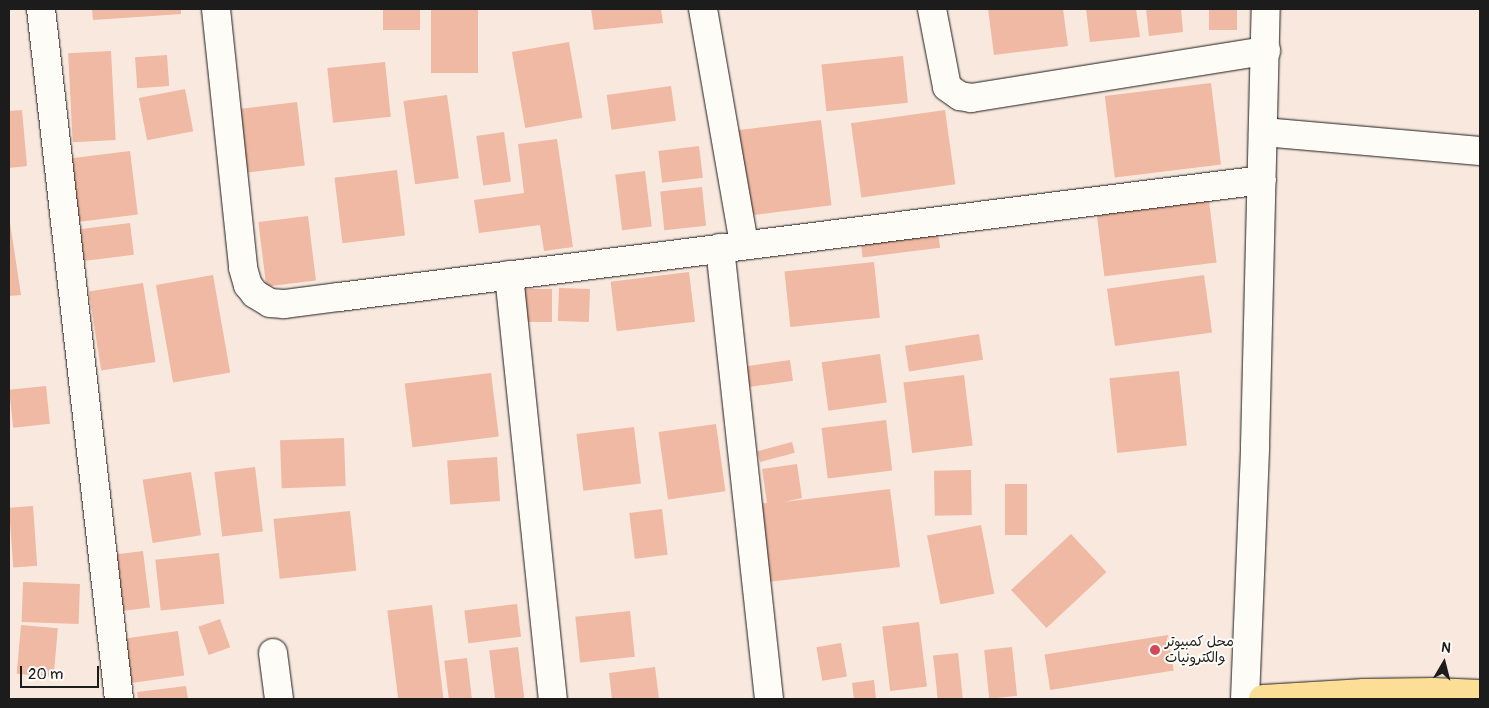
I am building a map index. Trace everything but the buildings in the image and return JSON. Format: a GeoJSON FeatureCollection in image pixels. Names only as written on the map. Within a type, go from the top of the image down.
{"type":"FeatureCollection","features":[{"type":"Feature","properties":{"kind":"main road"},"geometry":{"type":"LineString","coordinates":[[1263,699],[1364,693],[1433,692],[1480,694]]}},
{"type":"Feature","properties":{"kind":"street"},"geometry":{"type":"LineString","coordinates":[[41,9],[119,699]]}},
{"type":"Feature","properties":{"kind":"street"},"geometry":{"type":"LineString","coordinates":[[216,9],[244,268],[248,285],[255,294],[270,303],[284,304],[1262,180]]}},
{"type":"Feature","properties":{"kind":"street"},"geometry":{"type":"LineString","coordinates":[[703,9],[732,247],[769,699]]}},
{"type":"Feature","properties":{"kind":"street"},"geometry":{"type":"LineString","coordinates":[[932,9],[947,87],[960,96],[966,97],[1019,92],[1097,77],[1266,51]]}},
{"type":"Feature","properties":{"kind":"street"},"geometry":{"type":"LineString","coordinates":[[1245,699],[1255,446],[1266,9]]}},
{"type":"Feature","properties":{"kind":"street"},"geometry":{"type":"LineString","coordinates":[[1263,132],[1480,151]]}},
{"type":"Feature","properties":{"kind":"street"},"geometry":{"type":"LineString","coordinates":[[509,276],[553,699]]}},
{"type":"Feature","properties":{"kind":"street"},"geometry":{"type":"LineString","coordinates":[[273,653],[280,699]]}},
{"type":"Feature","properties":{"kind":"place","name":"محل كمبيوتر والكترونيات"},"geometry":{"type":"Point","coordinates":[1155,650]}}]}
